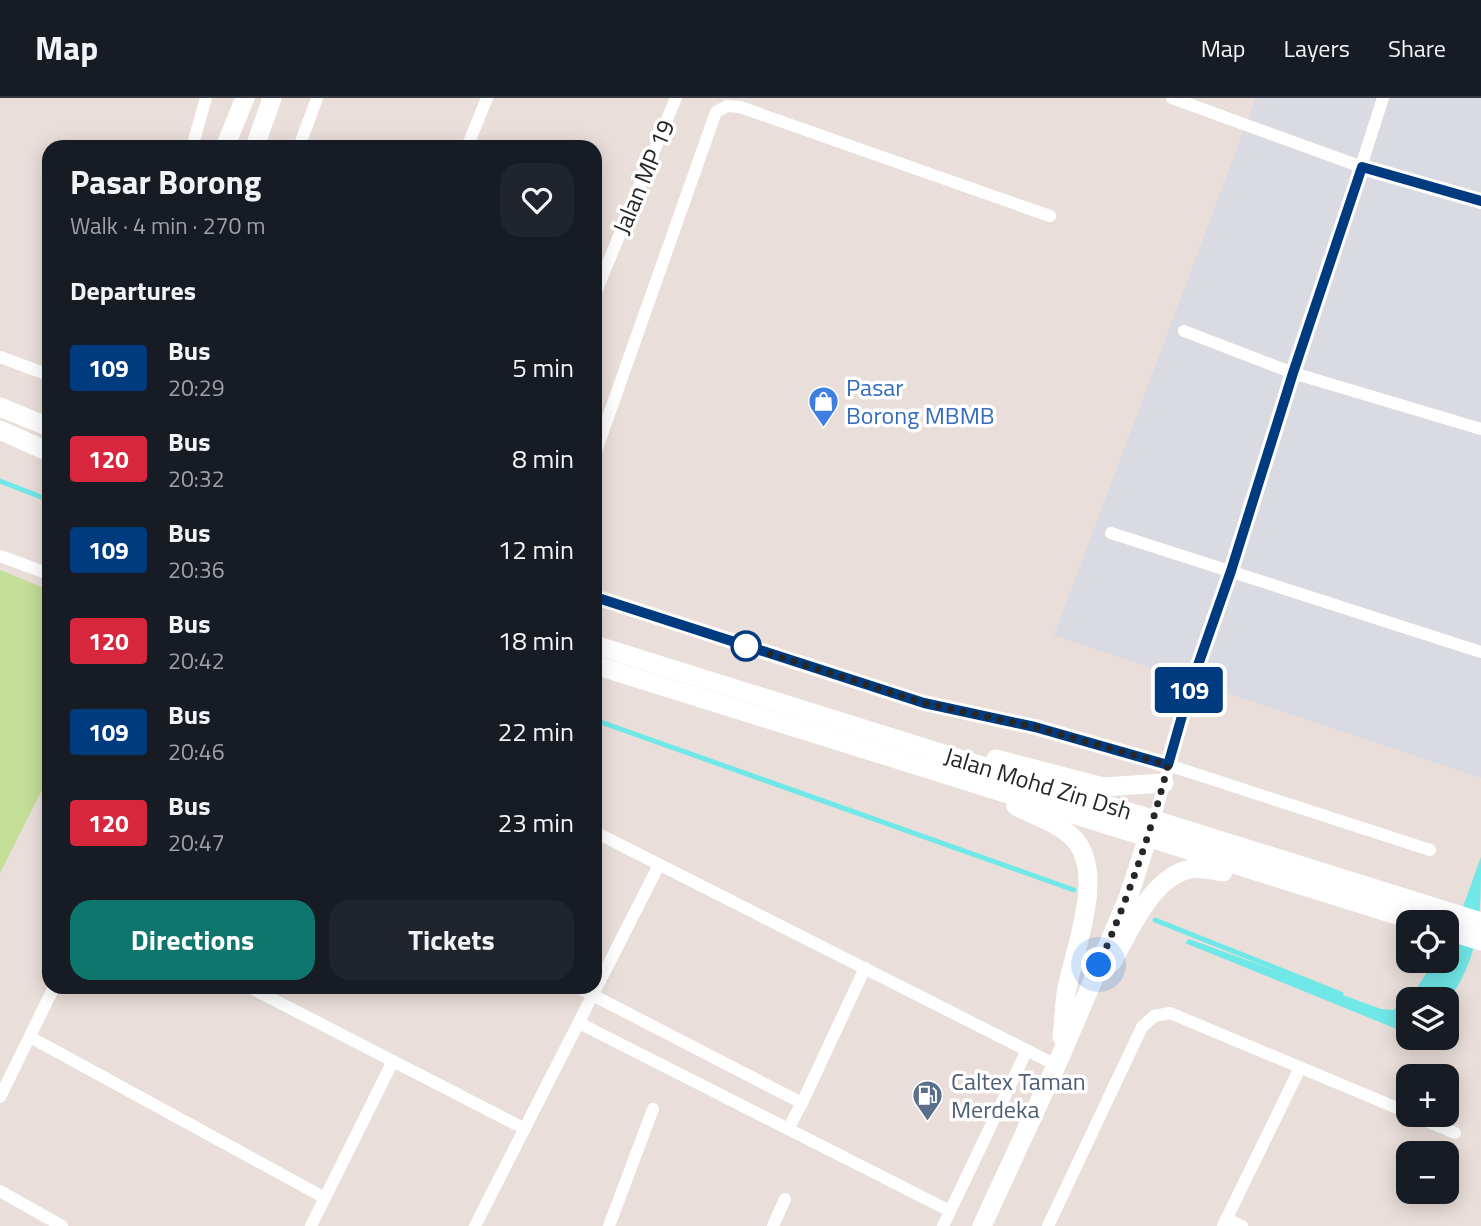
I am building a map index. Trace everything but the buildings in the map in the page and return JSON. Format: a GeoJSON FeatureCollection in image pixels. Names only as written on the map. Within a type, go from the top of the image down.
{"type":"FeatureCollection","features":[{"type":"Feature","properties":{"kind":"main road"},"geometry":{"type":"LineString","coordinates":[[228,140],[245,98]]}},
{"type":"Feature","properties":{"kind":"main road"},"geometry":{"type":"LineString","coordinates":[[257,140],[272,98]]}},
{"type":"Feature","properties":{"kind":"main road"},"geometry":{"type":"LineString","coordinates":[[0,407],[42,425]]}},
{"type":"Feature","properties":{"kind":"main road"},"geometry":{"type":"LineString","coordinates":[[26,418],[42,419]]}},
{"type":"Feature","properties":{"kind":"main road"},"geometry":{"type":"LineString","coordinates":[[0,430],[42,449]]}},
{"type":"Feature","properties":{"kind":"main road","name":"Jalan Mohd Zin Dsh"},"geometry":{"type":"LineString","coordinates":[[602,647],[943,755],[1296,884],[1481,922]]}},
{"type":"Feature","properties":{"kind":"main road","name":"Jalan Mohd Zin Dsh"},"geometry":{"type":"LineString","coordinates":[[602,667],[950,774],[1151,830],[1390,904],[1400,910]]}},
{"type":"Feature","properties":{"kind":"main road"},"geometry":{"type":"LineString","coordinates":[[943,755],[992,758],[1103,787],[1166,774]]}},
{"type":"Feature","properties":{"kind":"main road"},"geometry":{"type":"LineString","coordinates":[[950,774],[1069,834],[1085,857],[1088,875],[1082,928],[1067,990],[1058,1060]]}},
{"type":"Feature","properties":{"kind":"main road"},"geometry":{"type":"LineString","coordinates":[[982,1226],[1128,898],[1151,830]]}},
{"type":"Feature","properties":{"kind":"main road"},"geometry":{"type":"LineString","coordinates":[[1058,1060],[1141,911],[1165,882],[1190,869],[1206,869],[1296,884]]}},
{"type":"Feature","properties":{"kind":"main road"},"geometry":{"type":"LineString","coordinates":[[1459,935],[1481,942]]}},
{"type":"Feature","properties":{"kind":"street"},"geometry":{"type":"LineString","coordinates":[[194,140],[206,98]]}},
{"type":"Feature","properties":{"kind":"street"},"geometry":{"type":"LineString","coordinates":[[302,140],[317,98]]}},
{"type":"Feature","properties":{"kind":"street"},"geometry":{"type":"LineString","coordinates":[[470,140],[486,98]]}},
{"type":"Feature","properties":{"kind":"street","name":"Jalan MP 19"},"geometry":{"type":"LineString","coordinates":[[602,277],[676,98]]}},
{"type":"Feature","properties":{"kind":"street"},"geometry":{"type":"LineString","coordinates":[[1172,98],[1362,167],[1481,201]]}},
{"type":"Feature","properties":{"kind":"street"},"geometry":{"type":"LineString","coordinates":[[1151,830],[1190,688],[1231,571],[1383,98]]}},
{"type":"Feature","properties":{"kind":"street"},"geometry":{"type":"LineString","coordinates":[[602,434],[716,112],[727,106],[740,107],[1050,216]]}},
{"type":"Feature","properties":{"kind":"street"},"geometry":{"type":"LineString","coordinates":[[1184,331],[1293,373],[1481,429]]}},
{"type":"Feature","properties":{"kind":"street"},"geometry":{"type":"LineString","coordinates":[[0,357],[42,372]]}},
{"type":"Feature","properties":{"kind":"street"},"geometry":{"type":"LineString","coordinates":[[1111,533],[1481,652]]}},
{"type":"Feature","properties":{"kind":"street"},"geometry":{"type":"LineString","coordinates":[[0,556],[42,571]]}},
{"type":"Feature","properties":{"kind":"street"},"geometry":{"type":"LineString","coordinates":[[602,599],[915,700],[1035,727],[1166,774],[1430,850]]}},
{"type":"Feature","properties":{"kind":"street"},"geometry":{"type":"LineString","coordinates":[[602,836],[1027,1050],[1058,1060]]}},
{"type":"Feature","properties":{"kind":"street"},"geometry":{"type":"LineString","coordinates":[[602,977],[659,865]]}},
{"type":"Feature","properties":{"kind":"street"},"geometry":{"type":"LineString","coordinates":[[788,1129],[865,968]]}},
{"type":"Feature","properties":{"kind":"street"},"geometry":{"type":"LineString","coordinates":[[0,1097],[51,994]]}},
{"type":"Feature","properties":{"kind":"street"},"geometry":{"type":"LineString","coordinates":[[263,994],[525,1129]]}},
{"type":"Feature","properties":{"kind":"street"},"geometry":{"type":"LineString","coordinates":[[475,1226],[593,995],[802,1102]]}},
{"type":"Feature","properties":{"kind":"street"},"geometry":{"type":"LineString","coordinates":[[1048,1226],[1142,1027],[1154,1016],[1170,1013],[1396,1108]]}},
{"type":"Feature","properties":{"kind":"street"},"geometry":{"type":"LineString","coordinates":[[579,1023],[950,1211]]}},
{"type":"Feature","properties":{"kind":"street"},"geometry":{"type":"LineString","coordinates":[[30,1037],[325,1198]]}},
{"type":"Feature","properties":{"kind":"street"},"geometry":{"type":"LineString","coordinates":[[943,1226],[1027,1050]]}},
{"type":"Feature","properties":{"kind":"street"},"geometry":{"type":"LineString","coordinates":[[311,1226],[393,1061]]}},
{"type":"Feature","properties":{"kind":"street"},"geometry":{"type":"LineString","coordinates":[[1242,1226],[1225,1222],[1300,1068]]}},
{"type":"Feature","properties":{"kind":"street"},"geometry":{"type":"LineString","coordinates":[[609,1226],[653,1108]]}},
{"type":"Feature","properties":{"kind":"street"},"geometry":{"type":"LineString","coordinates":[[1441,1127],[1455,1133]]}},
{"type":"Feature","properties":{"kind":"street"},"geometry":{"type":"LineString","coordinates":[[0,1191],[62,1226]]}},
{"type":"Feature","properties":{"kind":"street"},"geometry":{"type":"LineString","coordinates":[[773,1226],[785,1199]]}},
{"type":"Feature","properties":{"kind":"shaded area"},"geometry":{"type":"Polygon","coordinates":[[[1256,98],[1481,98],[1481,778],[1054,635],[1256,98]]]}},
{"type":"Feature","properties":{"kind":"green space"},"geometry":{"type":"Polygon","coordinates":[[[0,570],[42,587],[42,790],[0,873],[0,570]]]}},
{"type":"Feature","properties":{"kind":"water"},"geometry":{"type":"Polygon","coordinates":[[[1481,857],[1477,934],[1467,968],[1457,987],[1417,987],[1427,973],[1459,973],[1459,918],[1481,857]]]}},
{"type":"Feature","properties":{"kind":"water"},"geometry":{"type":"Polygon","coordinates":[[[1189,939],[1381,1009],[1396,1008],[1396,1029],[1185,943],[1189,939]]]}},
{"type":"Feature","properties":{"kind":"waterway"},"geometry":{"type":"LineString","coordinates":[[0,481],[42,497]]}},
{"type":"Feature","properties":{"kind":"waterway"},"geometry":{"type":"LineString","coordinates":[[602,722],[1074,890]]}},
{"type":"Feature","properties":{"kind":"waterway"},"geometry":{"type":"LineString","coordinates":[[1155,920],[1341,994]]}},
{"type":"Feature","properties":{"kind":"bus line","name":"109"},"geometry":{"type":"LineString","coordinates":[[602,599],[924,703],[1035,727],[1168,765],[1190,688],[1231,571],[1362,167],[1481,201]]}},
{"type":"Feature","properties":{"kind":"place","name":"Pasar Borong MBMB"},"geometry":{"type":"Point","coordinates":[823,429]}},
{"type":"Feature","properties":{"kind":"place","name":"Caltex Taman Merdeka"},"geometry":{"type":"Point","coordinates":[928,1123]}},
{"type":"Feature","properties":{"kind":"route"},"geometry":{"type":"LineString","coordinates":[[746,646],[924,703],[1035,727],[1168,765],[1149,839],[1128,898],[1099,965]]}}]}
